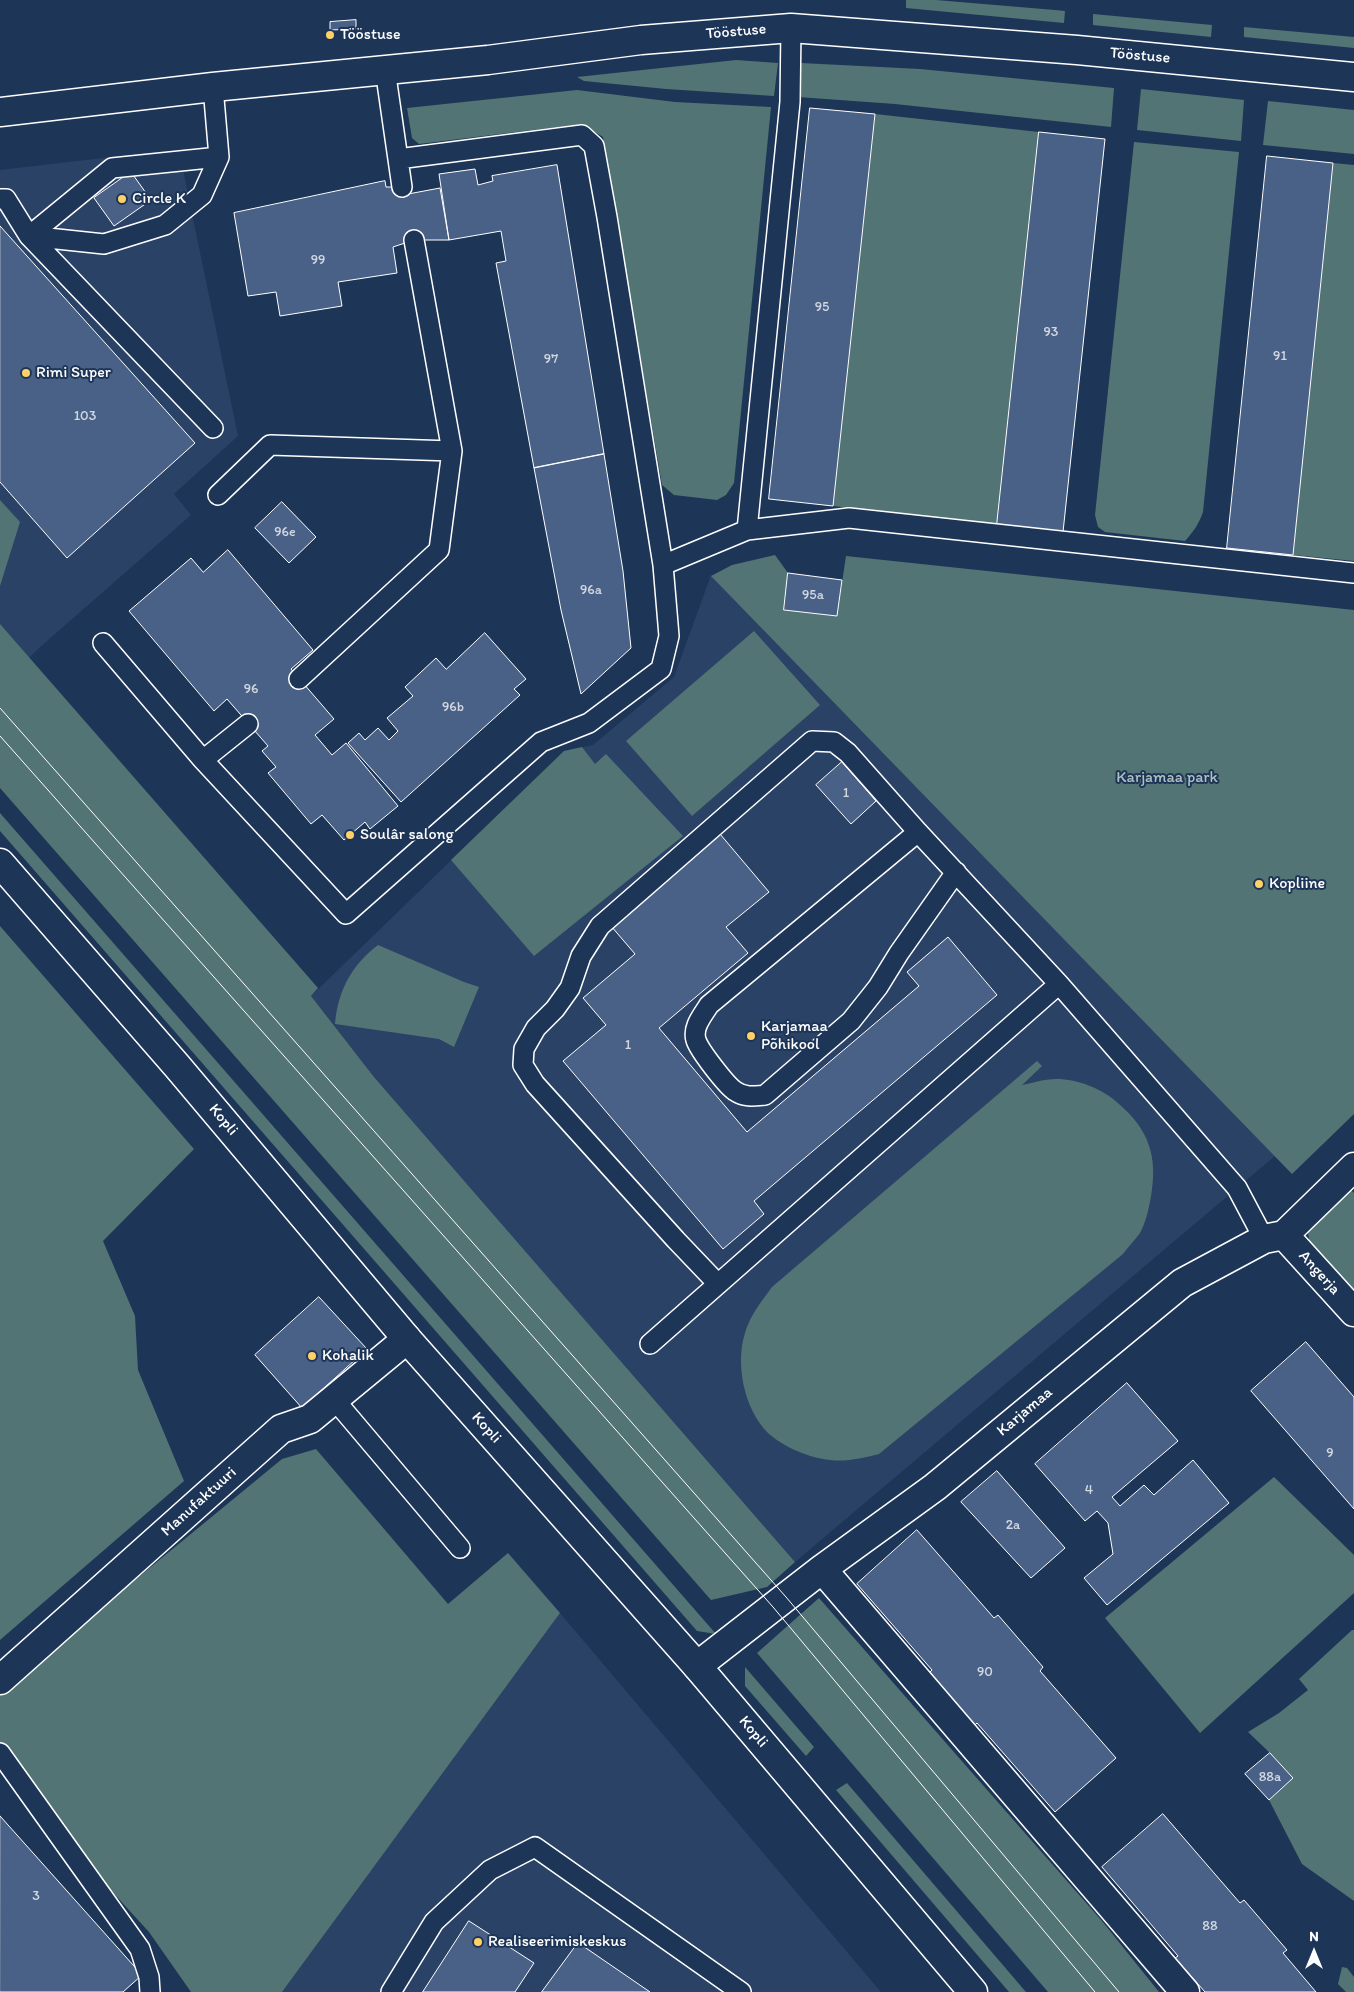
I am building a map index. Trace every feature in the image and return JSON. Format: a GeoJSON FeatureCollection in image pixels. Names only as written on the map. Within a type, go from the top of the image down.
{"type":"FeatureCollection","features":[{"type":"Feature","properties":{"kind":"street","name":"Tööstuse"},"geometry":{"type":"LineString","coordinates":[[0,112],[213,87],[488,60],[641,40],[791,28],[1077,50],[1354,77]]}},
{"type":"Feature","properties":{"kind":"street","name":"Kopli"},"geometry":{"type":"LineString","coordinates":[[0,863],[177,1066],[407,1338],[698,1666],[973,1992]]}},
{"type":"Feature","properties":{"kind":"street","name":"Karjamaa"},"geometry":{"type":"LineString","coordinates":[[698,1666],[822,1569],[935,1487],[1182,1283],[1274,1237],[1354,1167]]}},
{"type":"Feature","properties":{"kind":"street","name":"Angerja"},"geometry":{"type":"LineString","coordinates":[[1274,1237],[1354,1312]]}},
{"type":"Feature","properties":{"kind":"street","name":"Manufaktuuri"},"geometry":{"type":"LineString","coordinates":[[0,1680],[281,1429],[310,1419],[407,1338]]}},
{"type":"Feature","properties":{"kind":"street"},"geometry":{"type":"LineString","coordinates":[[822,1569],[1185,1992]]}},
{"type":"Feature","properties":{"kind":"lane"},"geometry":{"type":"LineString","coordinates":[[747,530],[790,102],[791,28]]}},
{"type":"Feature","properties":{"kind":"lane"},"geometry":{"type":"LineString","coordinates":[[385,69],[402,187]]}},
{"type":"Feature","properties":{"kind":"lane"},"geometry":{"type":"LineString","coordinates":[[29,236],[104,244],[164,225],[202,196],[219,157],[213,87]]}},
{"type":"Feature","properties":{"kind":"lane"},"geometry":{"type":"LineString","coordinates":[[103,643],[202,760],[346,914],[541,742],[589,723],[661,669],[669,636],[663,565],[609,227],[594,146],[582,134],[398,159]]}},
{"type":"Feature","properties":{"kind":"lane"},"geometry":{"type":"LineString","coordinates":[[29,236],[112,168],[219,157]]}},
{"type":"Feature","properties":{"kind":"lane"},"geometry":{"type":"LineString","coordinates":[[0,199],[6,199],[29,236],[213,428]]}},
{"type":"Feature","properties":{"kind":"lane"},"geometry":{"type":"LineString","coordinates":[[299,679],[439,550],[452,451],[414,240]]}},
{"type":"Feature","properties":{"kind":"lane"},"geometry":{"type":"LineString","coordinates":[[218,495],[270,445],[452,451]]}},
{"type":"Feature","properties":{"kind":"lane"},"geometry":{"type":"LineString","coordinates":[[663,565],[747,530],[849,518],[1354,572]]}},
{"type":"Feature","properties":{"kind":"lane"},"geometry":{"type":"LineString","coordinates":[[202,760],[248,724]]}},
{"type":"Feature","properties":{"kind":"lane"},"geometry":{"type":"LineString","coordinates":[[718,1284],[535,1084],[524,1066],[524,1049],[536,1028],[555,1009],[570,988],[581,956],[600,926],[812,741],[834,742],[848,753],[918,832],[1059,984],[1237,1188],[1274,1237]]}},
{"type":"Feature","properties":{"kind":"lane"},"geometry":{"type":"LineString","coordinates":[[918,832],[709,1005],[698,1022],[695,1039],[704,1056],[735,1091],[748,1096],[765,1095],[851,1021],[878,987],[923,917],[956,872]]}},
{"type":"Feature","properties":{"kind":"lane"},"geometry":{"type":"LineString","coordinates":[[650,1344],[1059,984]]}},
{"type":"Feature","properties":{"kind":"lane"},"geometry":{"type":"LineString","coordinates":[[334,1400],[460,1548]]}},
{"type":"Feature","properties":{"kind":"lane"},"geometry":{"type":"LineString","coordinates":[[0,1752],[140,1949],[149,1977],[150,1992]]}},
{"type":"Feature","properties":{"kind":"lane"},"geometry":{"type":"LineString","coordinates":[[391,1992],[434,1922],[490,1870],[535,1847],[741,1992]]}},
{"type":"Feature","properties":{"kind":"shaded area"},"geometry":{"type":"Polygon","coordinates":[[[129,155],[182,165],[238,436],[174,494],[191,515],[39,648],[21,666],[0,644],[0,170],[129,155]]]}},
{"type":"Feature","properties":{"kind":"shaded area","name":"Karjamaa Põhikool"},"geometry":{"type":"Polygon","coordinates":[[[711,575],[1275,1156],[795,1562],[374,1077],[311,996],[564,751],[593,745],[674,677],[711,575]]]}},
{"type":"Feature","properties":{"kind":"shaded area"},"geometry":{"type":"Polygon","coordinates":[[[560,1613],[881,1992],[282,1992],[560,1613]]]}},
{"type":"Feature","properties":{"kind":"green space"},"geometry":{"type":"Polygon","coordinates":[[[906,0],[936,0],[1065,11],[1064,23],[906,8],[906,0]]]}},
{"type":"Feature","properties":{"kind":"green space"},"geometry":{"type":"Polygon","coordinates":[[[1093,14],[1212,25],[1211,37],[1093,25],[1093,14]]]}},
{"type":"Feature","properties":{"kind":"green space"},"geometry":{"type":"Polygon","coordinates":[[[1244,27],[1354,37],[1354,48],[1244,37],[1244,27]]]}},
{"type":"Feature","properties":{"kind":"green space"},"geometry":{"type":"Polygon","coordinates":[[[736,60],[778,63],[774,96],[666,89],[584,81],[577,77],[736,60]]]}},
{"type":"Feature","properties":{"kind":"green space"},"geometry":{"type":"Polygon","coordinates":[[[801,63],[920,69],[1114,88],[1111,127],[895,104],[798,97],[801,63]]]}},
{"type":"Feature","properties":{"kind":"green space"},"geometry":{"type":"Polygon","coordinates":[[[1141,89],[1244,100],[1241,141],[1137,130],[1141,89]]]}},
{"type":"Feature","properties":{"kind":"green space"},"geometry":{"type":"Polygon","coordinates":[[[577,90],[675,102],[771,107],[734,483],[726,495],[717,500],[674,495],[662,485],[603,137],[582,124],[419,144],[412,138],[407,108],[577,90]]]}},
{"type":"Feature","properties":{"kind":"green space"},"geometry":{"type":"Polygon","coordinates":[[[1268,101],[1354,110],[1354,154],[1263,145],[1268,101]]]}},
{"type":"Feature","properties":{"kind":"green space"},"geometry":{"type":"Polygon","coordinates":[[[875,114],[1039,132],[997,525],[833,506],[875,114]]]}},
{"type":"Feature","properties":{"kind":"green space"},"geometry":{"type":"Polygon","coordinates":[[[1134,142],[1239,152],[1203,512],[1196,528],[1185,541],[1105,532],[1098,527],[1095,515],[1134,142]]]}},
{"type":"Feature","properties":{"kind":"green space"},"geometry":{"type":"Polygon","coordinates":[[[1333,163],[1354,165],[1354,561],[1293,555],[1333,163]]]}},
{"type":"Feature","properties":{"kind":"green space"},"geometry":{"type":"Polygon","coordinates":[[[0,500],[20,522],[0,586],[0,500]]]}},
{"type":"Feature","properties":{"kind":"green space","name":"Karjamaa park"},"geometry":{"type":"Polygon","coordinates":[[[775,555],[788,573],[784,610],[837,616],[846,556],[1354,610],[1354,1114],[1292,1174],[711,576],[732,565],[775,555]]]}},
{"type":"Feature","properties":{"kind":"green space"},"geometry":{"type":"Polygon","coordinates":[[[0,624],[318,988],[311,996],[374,1077],[795,1562],[767,1587],[711,1600],[0,788],[0,624]]]}},
{"type":"Feature","properties":{"kind":"green space"},"geometry":{"type":"Polygon","coordinates":[[[754,631],[820,705],[692,816],[626,741],[754,631]]]}},
{"type":"Feature","properties":{"kind":"green space"},"geometry":{"type":"Polygon","coordinates":[[[582,747],[595,764],[606,754],[683,836],[534,956],[451,860],[564,751],[582,747]]]}},
{"type":"Feature","properties":{"kind":"green space"},"geometry":{"type":"Polygon","coordinates":[[[0,813],[716,1634],[697,1631],[0,831],[0,813]]]}},
{"type":"Feature","properties":{"kind":"green space"},"geometry":{"type":"Polygon","coordinates":[[[0,926],[194,1149],[103,1241],[135,1316],[138,1370],[184,1481],[0,1640],[0,926]]]}},
{"type":"Feature","properties":{"kind":"green space"},"geometry":{"type":"Polygon","coordinates":[[[378,945],[479,987],[454,1047],[439,1039],[335,1024],[339,1000],[348,979],[361,961],[378,945]]]}},
{"type":"Feature","properties":{"kind":"green space"},"geometry":{"type":"Polygon","coordinates":[[[1037,1061],[1042,1066],[1022,1085],[1043,1080],[1064,1079],[1098,1089],[1119,1104],[1138,1124],[1144,1134],[1152,1157],[1153,1182],[1148,1210],[1140,1233],[1123,1254],[879,1454],[849,1460],[822,1459],[797,1451],[781,1443],[768,1433],[760,1423],[753,1412],[744,1386],[741,1358],[742,1345],[750,1320],[760,1303],[772,1287],[1037,1061]]]}},
{"type":"Feature","properties":{"kind":"green space"},"geometry":{"type":"Polygon","coordinates":[[[1351,1190],[1354,1193],[1354,1295],[1310,1245],[1308,1233],[1351,1190]]]}},
{"type":"Feature","properties":{"kind":"green space"},"geometry":{"type":"Polygon","coordinates":[[[316,1449],[448,1604],[508,1553],[560,1613],[282,1992],[191,1992],[149,1932],[0,1769],[0,1691],[282,1459],[316,1449]]]}},
{"type":"Feature","properties":{"kind":"green space"},"geometry":{"type":"Polygon","coordinates":[[[1274,1477],[1354,1555],[1354,1593],[1200,1733],[1105,1618],[1274,1477]]]}},
{"type":"Feature","properties":{"kind":"green space"},"geometry":{"type":"Polygon","coordinates":[[[819,1598],[1102,1921],[1159,1992],[1048,1992],[757,1653],[819,1598]]]}},
{"type":"Feature","properties":{"kind":"green space"},"geometry":{"type":"Polygon","coordinates":[[[1354,1630],[1354,1901],[1302,1864],[1269,1800],[1293,1778],[1248,1732],[1279,1713],[1308,1690],[1299,1679],[1354,1630]]]}},
{"type":"Feature","properties":{"kind":"green space"},"geometry":{"type":"Polygon","coordinates":[[[745,1667],[814,1747],[806,1756],[745,1686],[745,1667]]]}},
{"type":"Feature","properties":{"kind":"green space"},"geometry":{"type":"Polygon","coordinates":[[[847,1783],[1026,1992],[1009,1992],[836,1790],[847,1783]]]}},
{"type":"Feature","properties":{"kind":"green space"},"geometry":{"type":"Polygon","coordinates":[[[1342,1967],[1347,1968],[1354,1977],[1354,1992],[1346,1992],[1338,1984],[1342,1967]]]}},
{"type":"Feature","properties":{"kind":"building"},"geometry":{"type":"Polygon","coordinates":[[[356,20],[356,29],[330,30],[330,22],[356,20]]]}},
{"type":"Feature","properties":{"kind":"building"},"geometry":{"type":"Polygon","coordinates":[[[810,108],[875,114],[833,506],[769,499],[810,108]]]}},
{"type":"Feature","properties":{"kind":"building"},"geometry":{"type":"Polygon","coordinates":[[[1039,132],[1105,139],[1063,532],[997,525],[1039,132]]]}},
{"type":"Feature","properties":{"kind":"building"},"geometry":{"type":"Polygon","coordinates":[[[1267,156],[1333,163],[1293,555],[1227,548],[1267,156]]]}},
{"type":"Feature","properties":{"kind":"building"},"geometry":{"type":"Polygon","coordinates":[[[557,165],[604,454],[534,468],[496,263],[506,261],[501,231],[449,240],[439,174],[475,169],[478,185],[493,181],[492,176],[557,165]]]}},
{"type":"Feature","properties":{"kind":"building","name":"Circle K"},"geometry":{"type":"Polygon","coordinates":[[[131,172],[151,200],[114,226],[94,198],[131,172]]]}},
{"type":"Feature","properties":{"kind":"building"},"geometry":{"type":"Polygon","coordinates":[[[385,181],[386,187],[402,187],[408,194],[440,188],[449,240],[414,240],[393,247],[397,273],[338,282],[342,306],[280,316],[276,292],[248,296],[234,213],[385,181]]]}},
{"type":"Feature","properties":{"kind":"building"},"geometry":{"type":"Polygon","coordinates":[[[0,226],[195,443],[67,558],[0,482],[0,226]]]}},
{"type":"Feature","properties":{"kind":"building"},"geometry":{"type":"Polygon","coordinates":[[[604,454],[623,571],[631,648],[581,694],[561,610],[534,468],[604,454]]]}},
{"type":"Feature","properties":{"kind":"building"},"geometry":{"type":"Polygon","coordinates":[[[282,502],[316,537],[289,563],[255,528],[282,502]]]}},
{"type":"Feature","properties":{"kind":"building"},"geometry":{"type":"Polygon","coordinates":[[[228,550],[313,650],[291,669],[334,719],[315,735],[332,755],[346,743],[398,806],[370,829],[365,822],[344,840],[322,815],[311,824],[268,773],[276,767],[262,751],[268,746],[227,699],[214,711],[129,611],[191,558],[203,572],[228,550]]]}},
{"type":"Feature","properties":{"kind":"building"},"geometry":{"type":"Polygon","coordinates":[[[788,573],[842,580],[837,616],[784,610],[788,573]]]}},
{"type":"Feature","properties":{"kind":"building"},"geometry":{"type":"Polygon","coordinates":[[[485,633],[526,679],[514,689],[520,695],[401,802],[348,743],[359,733],[365,740],[378,728],[389,740],[398,731],[387,718],[413,696],[405,687],[436,658],[446,669],[485,633]]]}},
{"type":"Feature","properties":{"kind":"building"},"geometry":{"type":"Polygon","coordinates":[[[842,762],[876,801],[851,824],[816,785],[842,762]]]}},
{"type":"Feature","properties":{"kind":"building"},"geometry":{"type":"Polygon","coordinates":[[[720,834],[769,892],[726,927],[748,953],[659,1028],[747,1132],[919,986],[907,972],[948,937],[997,995],[754,1201],[764,1214],[723,1249],[563,1061],[606,1025],[583,998],[635,954],[611,926],[720,834]]]}},
{"type":"Feature","properties":{"kind":"building"},"geometry":{"type":"Polygon","coordinates":[[[319,1297],[367,1349],[302,1408],[255,1355],[319,1297]]]}},
{"type":"Feature","properties":{"kind":"building"},"geometry":{"type":"Polygon","coordinates":[[[1306,1342],[1354,1397],[1354,1509],[1251,1391],[1306,1342]]]}},
{"type":"Feature","properties":{"kind":"building"},"geometry":{"type":"Polygon","coordinates":[[[1127,1383],[1178,1441],[1112,1497],[1120,1506],[1144,1485],[1154,1495],[1193,1460],[1229,1503],[1107,1605],[1084,1578],[1113,1554],[1108,1523],[1097,1511],[1085,1521],[1035,1464],[1127,1383]]]}},
{"type":"Feature","properties":{"kind":"building"},"geometry":{"type":"Polygon","coordinates":[[[997,1471],[1065,1548],[1031,1578],[961,1502],[997,1471]]]}},
{"type":"Feature","properties":{"kind":"building"},"geometry":{"type":"Polygon","coordinates":[[[917,1530],[994,1618],[998,1615],[1043,1667],[1040,1671],[1116,1758],[1055,1812],[977,1723],[974,1726],[928,1674],[932,1670],[857,1584],[917,1530]]]}},
{"type":"Feature","properties":{"kind":"building"},"geometry":{"type":"Polygon","coordinates":[[[1270,1753],[1293,1778],[1269,1800],[1245,1774],[1270,1753]]]}},
{"type":"Feature","properties":{"kind":"building"},"geometry":{"type":"Polygon","coordinates":[[[1163,1814],[1240,1903],[1244,1900],[1287,1950],[1283,1953],[1316,1992],[1205,1992],[1175,1958],[1178,1956],[1102,1867],[1163,1814]]]}},
{"type":"Feature","properties":{"kind":"building"},"geometry":{"type":"Polygon","coordinates":[[[0,1816],[142,1975],[123,1992],[0,1992],[0,1816]]]}},
{"type":"Feature","properties":{"kind":"building","name":"Realiseerimiskeskus"},"geometry":{"type":"Polygon","coordinates":[[[469,1921],[534,1963],[515,1992],[423,1992],[469,1921]]]}},
{"type":"Feature","properties":{"kind":"building"},"geometry":{"type":"Polygon","coordinates":[[[578,1943],[583,1946],[650,1992],[542,1992],[578,1943]]]}},
{"type":"Feature","properties":{"kind":"tram line"},"geometry":{"type":"LineString","coordinates":[[0,708],[786,1597],[1119,1992]]}},
{"type":"Feature","properties":{"kind":"tram line"},"geometry":{"type":"LineString","coordinates":[[0,736],[773,1607],[1095,1992]]}},
{"type":"Feature","properties":{"kind":"place","name":"Tööstuse"},"geometry":{"type":"Point","coordinates":[330,35]}},
{"type":"Feature","properties":{"kind":"place","name":"Circle K"},"geometry":{"type":"Point","coordinates":[122,199]}},
{"type":"Feature","properties":{"kind":"place","name":"Rimi Super"},"geometry":{"type":"Point","coordinates":[26,373]}},
{"type":"Feature","properties":{"kind":"place","name":"Soulâr salong"},"geometry":{"type":"Point","coordinates":[350,835]}},
{"type":"Feature","properties":{"kind":"place","name":"Kopliine"},"geometry":{"type":"Point","coordinates":[1259,884]}},
{"type":"Feature","properties":{"kind":"place","name":"Karjamaa Põhikool"},"geometry":{"type":"Point","coordinates":[751,1036]}},
{"type":"Feature","properties":{"kind":"place","name":"Kohalik"},"geometry":{"type":"Point","coordinates":[312,1356]}},
{"type":"Feature","properties":{"kind":"place","name":"Realiseerimiskeskus"},"geometry":{"type":"Point","coordinates":[478,1942]}}]}
